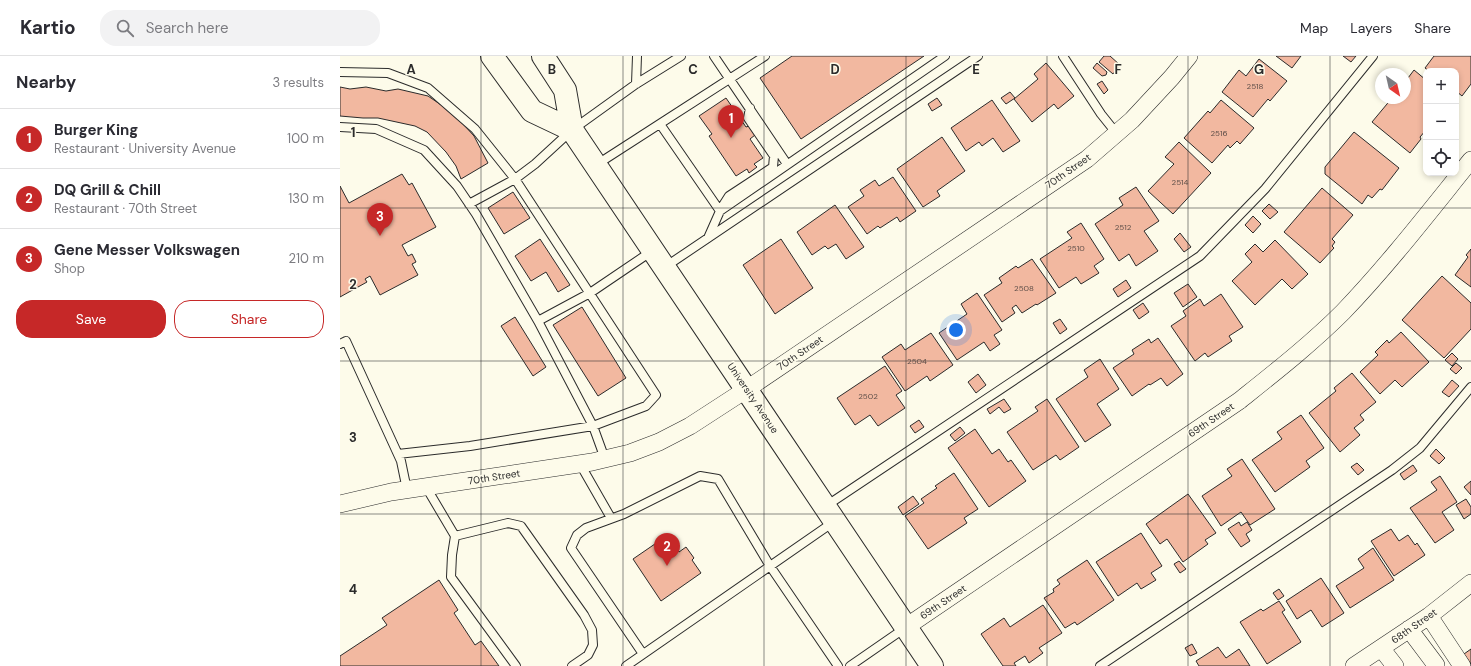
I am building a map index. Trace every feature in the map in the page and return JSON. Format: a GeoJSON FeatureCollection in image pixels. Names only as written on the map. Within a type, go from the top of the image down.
{"type":"FeatureCollection","features":[{"type":"Feature","properties":{"kind":"main road"},"geometry":{"type":"LineString","coordinates":[[492,56],[532,111],[572,130]]}},
{"type":"Feature","properties":{"kind":"main road","name":"University Avenue"},"geometry":{"type":"LineString","coordinates":[[543,56],[565,90],[572,130],[932,666]]}},
{"type":"Feature","properties":{"kind":"main road"},"geometry":{"type":"LineString","coordinates":[[556,56],[565,90]]}},
{"type":"Feature","properties":{"kind":"street","name":"70th Street"},"geometry":{"type":"LineString","coordinates":[[340,504],[407,490],[605,459],[630,453],[659,442],[690,426],[1087,159],[1132,120],[1172,77],[1189,56]]}},
{"type":"Feature","properties":{"kind":"street","name":"69th Street"},"geometry":{"type":"LineString","coordinates":[[906,627],[1239,401],[1277,370],[1341,313],[1372,280],[1400,249],[1471,160]]}},
{"type":"Feature","properties":{"kind":"street","name":"68th Street"},"geometry":{"type":"LineString","coordinates":[[1354,666],[1429,616],[1471,583]]}},
{"type":"Feature","properties":{"kind":"street"},"geometry":{"type":"LineString","coordinates":[[1429,616],[1462,666]]}},
{"type":"Feature","properties":{"kind":"street"},"geometry":{"type":"LineString","coordinates":[[1409,629],[1436,665]]}},
{"type":"Feature","properties":{"kind":"street"},"geometry":{"type":"LineString","coordinates":[[1381,648],[1395,666]]}},
{"type":"Feature","properties":{"kind":"lane"},"geometry":{"type":"LineString","coordinates":[[636,84],[638,56]]}},
{"type":"Feature","properties":{"kind":"lane"},"geometry":{"type":"LineString","coordinates":[[469,204],[515,179],[535,164],[572,130],[636,84],[681,56]]}},
{"type":"Feature","properties":{"kind":"lane"},"geometry":{"type":"LineString","coordinates":[[714,56],[787,164]]}},
{"type":"Feature","properties":{"kind":"lane"},"geometry":{"type":"LineString","coordinates":[[596,165],[765,56]]}},
{"type":"Feature","properties":{"kind":"lane"},"geometry":{"type":"LineString","coordinates":[[720,211],[945,56]]}},
{"type":"Feature","properties":{"kind":"lane"},"geometry":{"type":"LineString","coordinates":[[538,321],[590,293],[659,259],[708,239],[978,56]]}},
{"type":"Feature","properties":{"kind":"lane"},"geometry":{"type":"LineString","coordinates":[[1063,56],[1101,114],[1117,134]]}},
{"type":"Feature","properties":{"kind":"lane"},"geometry":{"type":"LineString","coordinates":[[626,666],[770,566],[830,513],[1200,256],[1265,189],[1372,56]]}},
{"type":"Feature","properties":{"kind":"lane"},"geometry":{"type":"LineString","coordinates":[[340,72],[388,73],[428,88],[475,129],[515,179],[656,395],[646,406],[593,426],[470,446],[398,454]]}},
{"type":"Feature","properties":{"kind":"lane"},"geometry":{"type":"LineString","coordinates":[[708,239],[720,211],[729,196],[773,167],[774,156],[748,118],[750,108]]}},
{"type":"Feature","properties":{"kind":"lane"},"geometry":{"type":"LineString","coordinates":[[660,124],[720,211]]}},
{"type":"Feature","properties":{"kind":"lane"},"geometry":{"type":"LineString","coordinates":[[340,127],[376,129],[424,150],[457,186],[538,321],[593,426],[605,459]]}},
{"type":"Feature","properties":{"kind":"lane"},"geometry":{"type":"LineString","coordinates":[[340,344],[346,341],[402,461],[407,490]]}},
{"type":"Feature","properties":{"kind":"lane"},"geometry":{"type":"LineString","coordinates":[[1100,666],[1392,470],[1420,448],[1471,387]]}},
{"type":"Feature","properties":{"kind":"lane"},"geometry":{"type":"LineString","coordinates":[[580,464],[611,518]]}},
{"type":"Feature","properties":{"kind":"lane"},"geometry":{"type":"LineString","coordinates":[[643,654],[571,548],[578,535],[586,528],[624,514],[700,476],[718,479],[770,566],[838,666]]}},
{"type":"Feature","properties":{"kind":"lane"},"geometry":{"type":"LineString","coordinates":[[426,487],[455,536],[451,577],[516,666]]}},
{"type":"Feature","properties":{"kind":"lane"},"geometry":{"type":"LineString","coordinates":[[455,536],[508,524],[521,526],[584,615],[592,630],[593,645],[588,655],[572,666]]}},
{"type":"Feature","properties":{"kind":"lane"},"geometry":{"type":"LineString","coordinates":[[850,666],[906,627]]}},
{"type":"Feature","properties":{"kind":"building"},"geometry":{"type":"Polygon","coordinates":[[[792,56],[924,56],[801,139],[760,78],[792,56]]]}},
{"type":"Feature","properties":{"kind":"building"},"geometry":{"type":"Polygon","coordinates":[[[1104,56],[1110,56],[1120,65],[1113,74],[1099,62],[1104,56]]]}},
{"type":"Feature","properties":{"kind":"building"},"geometry":{"type":"Polygon","coordinates":[[[1276,56],[1301,56],[1292,68],[1276,56]]]}},
{"type":"Feature","properties":{"kind":"building"},"geometry":{"type":"Polygon","coordinates":[[[1343,56],[1356,56],[1351,62],[1343,56]]]}},
{"type":"Feature","properties":{"kind":"building"},"geometry":{"type":"Polygon","coordinates":[[[1434,56],[1471,56],[1471,84],[1462,96],[1459,94],[1459,68],[1425,68],[1434,56]]]}},
{"type":"Feature","properties":{"kind":"building"},"geometry":{"type":"Polygon","coordinates":[[[1259,59],[1287,81],[1270,101],[1268,99],[1253,117],[1222,92],[1239,70],[1246,76],[1259,59]]]}},
{"type":"Feature","properties":{"kind":"building"},"geometry":{"type":"Polygon","coordinates":[[[1046,63],[1074,96],[1058,109],[1054,104],[1032,122],[1014,99],[1038,79],[1034,74],[1046,63]]]}},
{"type":"Feature","properties":{"kind":"building"},"geometry":{"type":"Polygon","coordinates":[[[1097,63],[1107,72],[1106,75],[1102,76],[1093,68],[1097,63]]]}},
{"type":"Feature","properties":{"kind":"building"},"geometry":{"type":"Polygon","coordinates":[[[1414,70],[1423,78],[1423,134],[1420,137],[1421,139],[1410,153],[1372,122],[1387,104],[1411,104],[1411,74],[1414,70]]]}},
{"type":"Feature","properties":{"kind":"building"},"geometry":{"type":"Polygon","coordinates":[[[1102,81],[1108,90],[1104,94],[1097,84],[1102,81]]]}},
{"type":"Feature","properties":{"kind":"building"},"geometry":{"type":"Polygon","coordinates":[[[340,87],[350,89],[366,87],[386,91],[398,89],[428,96],[453,113],[474,136],[488,163],[461,179],[456,166],[446,152],[427,132],[415,126],[378,118],[340,116],[340,87]]]}},
{"type":"Feature","properties":{"kind":"building"},"geometry":{"type":"Polygon","coordinates":[[[1010,92],[1015,98],[1006,104],[1001,98],[1010,92]]]}},
{"type":"Feature","properties":{"kind":"building"},"geometry":{"type":"Polygon","coordinates":[[[726,98],[746,127],[749,126],[755,135],[750,139],[763,158],[754,164],[757,167],[749,173],[747,169],[736,176],[709,136],[712,134],[699,116],[726,98]]]}},
{"type":"Feature","properties":{"kind":"building"},"geometry":{"type":"Polygon","coordinates":[[[937,98],[942,105],[932,111],[928,104],[937,98]]]}},
{"type":"Feature","properties":{"kind":"building"},"geometry":{"type":"Polygon","coordinates":[[[992,100],[1020,141],[1003,152],[993,138],[982,146],[979,142],[966,151],[951,128],[992,100]]]}},
{"type":"Feature","properties":{"kind":"building"},"geometry":{"type":"Polygon","coordinates":[[[1221,100],[1254,128],[1240,144],[1237,141],[1230,148],[1228,145],[1212,163],[1184,138],[1208,111],[1210,113],[1221,100]]]}},
{"type":"Feature","properties":{"kind":"building"},"geometry":{"type":"Polygon","coordinates":[[[1354,132],[1399,168],[1382,190],[1380,189],[1372,198],[1368,195],[1362,204],[1325,174],[1325,167],[1354,132]]]}},
{"type":"Feature","properties":{"kind":"building"},"geometry":{"type":"Polygon","coordinates":[[[942,137],[965,171],[937,191],[940,196],[923,207],[897,169],[942,137]]]}},
{"type":"Feature","properties":{"kind":"building"},"geometry":{"type":"Polygon","coordinates":[[[1179,142],[1211,173],[1173,214],[1148,191],[1174,164],[1165,157],[1179,142]]]}},
{"type":"Feature","properties":{"kind":"building"},"geometry":{"type":"Polygon","coordinates":[[[402,174],[409,185],[412,183],[436,227],[402,245],[408,256],[412,254],[416,262],[412,264],[418,275],[380,295],[370,276],[365,279],[367,282],[340,297],[340,186],[349,203],[402,174]]]}},
{"type":"Feature","properties":{"kind":"building"},"geometry":{"type":"Polygon","coordinates":[[[893,177],[916,211],[900,222],[897,217],[880,228],[878,226],[867,234],[848,207],[864,196],[860,190],[875,180],[879,186],[893,177]]]}},
{"type":"Feature","properties":{"kind":"building"},"geometry":{"type":"Polygon","coordinates":[[[1136,187],[1159,221],[1144,231],[1158,251],[1136,266],[1129,254],[1119,261],[1095,224],[1123,205],[1119,198],[1136,187]]]}},
{"type":"Feature","properties":{"kind":"building"},"geometry":{"type":"Polygon","coordinates":[[[1322,188],[1353,215],[1332,239],[1335,242],[1332,246],[1334,248],[1320,263],[1284,232],[1322,188]]]}},
{"type":"Feature","properties":{"kind":"building"},"geometry":{"type":"Polygon","coordinates":[[[513,192],[530,218],[504,234],[488,208],[513,192]]]}},
{"type":"Feature","properties":{"kind":"building"},"geometry":{"type":"Polygon","coordinates":[[[1269,204],[1278,212],[1270,219],[1262,211],[1269,204]]]}},
{"type":"Feature","properties":{"kind":"building"},"geometry":{"type":"Polygon","coordinates":[[[835,205],[864,247],[846,259],[836,244],[828,249],[825,246],[812,255],[797,232],[835,205]]]}},
{"type":"Feature","properties":{"kind":"building"},"geometry":{"type":"Polygon","coordinates":[[[1253,216],[1261,224],[1253,233],[1245,225],[1253,216]]]}},
{"type":"Feature","properties":{"kind":"building"},"geometry":{"type":"Polygon","coordinates":[[[1081,223],[1104,259],[1094,266],[1099,273],[1081,284],[1076,277],[1059,288],[1040,259],[1072,238],[1067,232],[1081,223]]]}},
{"type":"Feature","properties":{"kind":"building"},"geometry":{"type":"Polygon","coordinates":[[[1180,233],[1191,247],[1184,252],[1174,239],[1180,233]]]}},
{"type":"Feature","properties":{"kind":"building"},"geometry":{"type":"Polygon","coordinates":[[[540,239],[570,285],[558,292],[546,272],[531,281],[515,256],[540,239]]]}},
{"type":"Feature","properties":{"kind":"building"},"geometry":{"type":"Polygon","coordinates":[[[781,239],[813,288],[775,314],[743,265],[781,239]]]}},
{"type":"Feature","properties":{"kind":"building"},"geometry":{"type":"Polygon","coordinates":[[[1275,240],[1308,274],[1292,289],[1282,279],[1255,305],[1232,281],[1252,262],[1245,254],[1255,244],[1263,252],[1275,240]]]}},
{"type":"Feature","properties":{"kind":"building"},"geometry":{"type":"Polygon","coordinates":[[[1471,249],[1471,287],[1455,275],[1468,257],[1466,255],[1471,249]]]}},
{"type":"Feature","properties":{"kind":"building"},"geometry":{"type":"Polygon","coordinates":[[[1032,259],[1056,293],[1022,313],[1016,305],[1012,308],[1015,313],[1002,322],[984,295],[1002,283],[999,278],[1016,266],[1018,268],[1032,259]]]}},
{"type":"Feature","properties":{"kind":"building"},"geometry":{"type":"Polygon","coordinates":[[[1442,276],[1471,303],[1471,329],[1444,358],[1402,320],[1442,276]]]}},
{"type":"Feature","properties":{"kind":"building"},"geometry":{"type":"Polygon","coordinates":[[[1126,280],[1131,288],[1118,297],[1113,289],[1126,280]]]}},
{"type":"Feature","properties":{"kind":"building"},"geometry":{"type":"Polygon","coordinates":[[[1188,284],[1197,297],[1183,307],[1174,293],[1188,284]]]}},
{"type":"Feature","properties":{"kind":"building"},"geometry":{"type":"Polygon","coordinates":[[[977,293],[1002,330],[994,335],[1000,344],[990,351],[984,342],[957,360],[939,333],[967,314],[961,304],[977,293]]]}},
{"type":"Feature","properties":{"kind":"building"},"geometry":{"type":"Polygon","coordinates":[[[1221,294],[1243,327],[1229,336],[1232,341],[1208,357],[1205,353],[1195,361],[1171,326],[1186,316],[1183,311],[1200,299],[1204,306],[1221,294]]]}},
{"type":"Feature","properties":{"kind":"building"},"geometry":{"type":"Polygon","coordinates":[[[1143,303],[1149,312],[1139,319],[1133,310],[1143,303]]]}},
{"type":"Feature","properties":{"kind":"building"},"geometry":{"type":"Polygon","coordinates":[[[582,307],[626,378],[598,396],[553,325],[582,307]]]}},
{"type":"Feature","properties":{"kind":"building"},"geometry":{"type":"Polygon","coordinates":[[[515,317],[546,367],[533,376],[501,326],[515,317]]]}},
{"type":"Feature","properties":{"kind":"building"},"geometry":{"type":"Polygon","coordinates":[[[1060,319],[1067,329],[1060,334],[1053,323],[1060,319]]]}},
{"type":"Feature","properties":{"kind":"building"},"geometry":{"type":"Polygon","coordinates":[[[1401,332],[1429,362],[1402,387],[1395,380],[1380,394],[1360,372],[1378,355],[1375,352],[1387,340],[1389,343],[1401,332]]]}},
{"type":"Feature","properties":{"kind":"building"},"geometry":{"type":"Polygon","coordinates":[[[931,333],[953,365],[930,381],[927,376],[905,391],[882,357],[901,344],[905,350],[931,333]]]}},
{"type":"Feature","properties":{"kind":"building"},"geometry":{"type":"Polygon","coordinates":[[[1158,338],[1183,374],[1167,386],[1161,378],[1150,385],[1149,384],[1132,396],[1113,368],[1134,354],[1132,350],[1149,339],[1151,343],[1158,338]]]}},
{"type":"Feature","properties":{"kind":"building"},"geometry":{"type":"Polygon","coordinates":[[[1452,353],[1458,359],[1452,366],[1445,360],[1452,353]]]}},
{"type":"Feature","properties":{"kind":"building"},"geometry":{"type":"Polygon","coordinates":[[[1100,359],[1119,389],[1097,404],[1111,425],[1085,442],[1056,399],[1088,377],[1084,370],[1100,359]]]}},
{"type":"Feature","properties":{"kind":"building"},"geometry":{"type":"Polygon","coordinates":[[[1456,363],[1462,368],[1456,374],[1450,369],[1456,363]]]}},
{"type":"Feature","properties":{"kind":"building"},"geometry":{"type":"Polygon","coordinates":[[[885,366],[902,391],[896,395],[905,408],[878,426],[870,415],[855,425],[837,398],[885,366]]]}},
{"type":"Feature","properties":{"kind":"building"},"geometry":{"type":"Polygon","coordinates":[[[1352,373],[1376,402],[1360,415],[1364,420],[1354,428],[1360,435],[1340,452],[1309,413],[1336,391],[1334,388],[1352,373]]]}},
{"type":"Feature","properties":{"kind":"building"},"geometry":{"type":"Polygon","coordinates":[[[978,374],[986,385],[976,393],[968,382],[978,374]]]}},
{"type":"Feature","properties":{"kind":"building"},"geometry":{"type":"Polygon","coordinates":[[[1452,380],[1459,386],[1449,397],[1442,392],[1452,380]]]}},
{"type":"Feature","properties":{"kind":"building"},"geometry":{"type":"Polygon","coordinates":[[[1004,399],[1011,409],[1004,413],[999,407],[990,414],[987,409],[1004,399]]]}},
{"type":"Feature","properties":{"kind":"building"},"geometry":{"type":"Polygon","coordinates":[[[1047,399],[1079,447],[1060,460],[1056,455],[1033,470],[1007,432],[1038,411],[1035,407],[1047,399]]]}},
{"type":"Feature","properties":{"kind":"building"},"geometry":{"type":"Polygon","coordinates":[[[1301,415],[1324,448],[1306,461],[1310,467],[1275,492],[1252,460],[1282,439],[1277,432],[1301,415]]]}},
{"type":"Feature","properties":{"kind":"building"},"geometry":{"type":"Polygon","coordinates":[[[919,420],[924,427],[915,433],[910,426],[919,420]]]}},
{"type":"Feature","properties":{"kind":"building"},"geometry":{"type":"Polygon","coordinates":[[[960,427],[965,433],[955,441],[950,435],[960,427]]]}},
{"type":"Feature","properties":{"kind":"building"},"geometry":{"type":"Polygon","coordinates":[[[975,429],[992,454],[999,449],[1008,462],[1011,460],[1026,481],[989,507],[948,448],[975,429]]]}},
{"type":"Feature","properties":{"kind":"building"},"geometry":{"type":"Polygon","coordinates":[[[1436,449],[1445,458],[1439,464],[1430,456],[1436,449]]]}},
{"type":"Feature","properties":{"kind":"building"},"geometry":{"type":"Polygon","coordinates":[[[1242,459],[1275,509],[1250,525],[1241,512],[1221,526],[1202,496],[1232,476],[1227,469],[1242,459]]]}},
{"type":"Feature","properties":{"kind":"building"},"geometry":{"type":"Polygon","coordinates":[[[1357,463],[1364,470],[1358,475],[1351,467],[1357,463]]]}},
{"type":"Feature","properties":{"kind":"building"},"geometry":{"type":"Polygon","coordinates":[[[1413,465],[1417,471],[1404,480],[1400,474],[1413,465]]]}},
{"type":"Feature","properties":{"kind":"building"},"geometry":{"type":"Polygon","coordinates":[[[954,473],[978,509],[964,518],[967,523],[928,549],[905,516],[924,503],[921,499],[937,488],[935,486],[954,473]]]}},
{"type":"Feature","properties":{"kind":"building"},"geometry":{"type":"Polygon","coordinates":[[[1440,476],[1457,502],[1442,512],[1454,530],[1435,543],[1410,508],[1437,490],[1431,482],[1440,476]]]}},
{"type":"Feature","properties":{"kind":"building"},"geometry":{"type":"Polygon","coordinates":[[[1471,481],[1471,495],[1464,487],[1471,481]]]}},
{"type":"Feature","properties":{"kind":"building"},"geometry":{"type":"Polygon","coordinates":[[[1188,494],[1216,533],[1205,540],[1208,544],[1183,562],[1167,539],[1160,544],[1146,524],[1188,494]]]}},
{"type":"Feature","properties":{"kind":"building"},"geometry":{"type":"Polygon","coordinates":[[[913,496],[919,504],[903,515],[898,507],[913,496]]]}},
{"type":"Feature","properties":{"kind":"building"},"geometry":{"type":"Polygon","coordinates":[[[1466,499],[1471,507],[1471,514],[1464,519],[1456,505],[1466,499]]]}},
{"type":"Feature","properties":{"kind":"building"},"geometry":{"type":"Polygon","coordinates":[[[1239,522],[1241,526],[1247,522],[1252,530],[1246,534],[1250,541],[1241,547],[1228,529],[1239,522]]]}},
{"type":"Feature","properties":{"kind":"building"},"geometry":{"type":"Polygon","coordinates":[[[1391,529],[1399,541],[1408,535],[1415,545],[1417,543],[1425,555],[1394,576],[1371,541],[1391,529]]]}},
{"type":"Feature","properties":{"kind":"building"},"geometry":{"type":"Polygon","coordinates":[[[1141,533],[1162,566],[1151,573],[1156,580],[1141,589],[1137,583],[1118,596],[1096,562],[1141,533]]]}},
{"type":"Feature","properties":{"kind":"building"},"geometry":{"type":"Polygon","coordinates":[[[668,535],[679,552],[686,547],[694,558],[692,560],[701,573],[661,601],[633,559],[668,535]]]}},
{"type":"Feature","properties":{"kind":"building"},"geometry":{"type":"Polygon","coordinates":[[[1373,548],[1394,580],[1350,608],[1336,586],[1364,568],[1358,559],[1373,548]]]}},
{"type":"Feature","properties":{"kind":"building"},"geometry":{"type":"Polygon","coordinates":[[[1087,560],[1114,600],[1077,625],[1075,622],[1065,628],[1044,598],[1054,592],[1053,589],[1060,584],[1057,580],[1087,560]]]}},
{"type":"Feature","properties":{"kind":"building"},"geometry":{"type":"Polygon","coordinates":[[[1179,561],[1186,569],[1180,573],[1174,564],[1179,561]]]}},
{"type":"Feature","properties":{"kind":"building"},"geometry":{"type":"Polygon","coordinates":[[[1321,578],[1344,613],[1322,627],[1311,610],[1297,619],[1286,601],[1321,578]]]}},
{"type":"Feature","properties":{"kind":"building"},"geometry":{"type":"Polygon","coordinates":[[[439,580],[458,610],[454,613],[475,645],[481,641],[499,666],[340,666],[340,656],[387,625],[382,618],[439,580]]]}},
{"type":"Feature","properties":{"kind":"building"},"geometry":{"type":"Polygon","coordinates":[[[1279,589],[1284,596],[1278,600],[1273,593],[1279,589]]]}},
{"type":"Feature","properties":{"kind":"building"},"geometry":{"type":"Polygon","coordinates":[[[1279,601],[1285,610],[1282,612],[1301,642],[1267,664],[1240,622],[1261,609],[1263,611],[1279,601]]]}},
{"type":"Feature","properties":{"kind":"building"},"geometry":{"type":"Polygon","coordinates":[[[1043,605],[1062,633],[1039,648],[1043,653],[1029,663],[1025,656],[1014,663],[1016,666],[1003,666],[981,634],[1004,618],[1010,627],[1043,605]]]}},
{"type":"Feature","properties":{"kind":"building"},"geometry":{"type":"Polygon","coordinates":[[[1192,644],[1197,653],[1190,656],[1185,648],[1192,644]]]}},
{"type":"Feature","properties":{"kind":"building"},"geometry":{"type":"Polygon","coordinates":[[[1218,647],[1226,658],[1239,649],[1250,666],[1199,666],[1196,661],[1218,647]]]}},
{"type":"Feature","properties":{"kind":"building"},"geometry":{"type":"Polygon","coordinates":[[[1471,649],[1471,664],[1464,654],[1471,649]]]}},
{"type":"Feature","properties":{"kind":"place","name":"Burger King"},"geometry":{"type":"Point","coordinates":[731,138]}},
{"type":"Feature","properties":{"kind":"place","name":"Gene Messer Volkswagen"},"geometry":{"type":"Point","coordinates":[380,236]}},
{"type":"Feature","properties":{"kind":"place","name":"DQ Grill & Chill"},"geometry":{"type":"Point","coordinates":[667,566]}}]}
